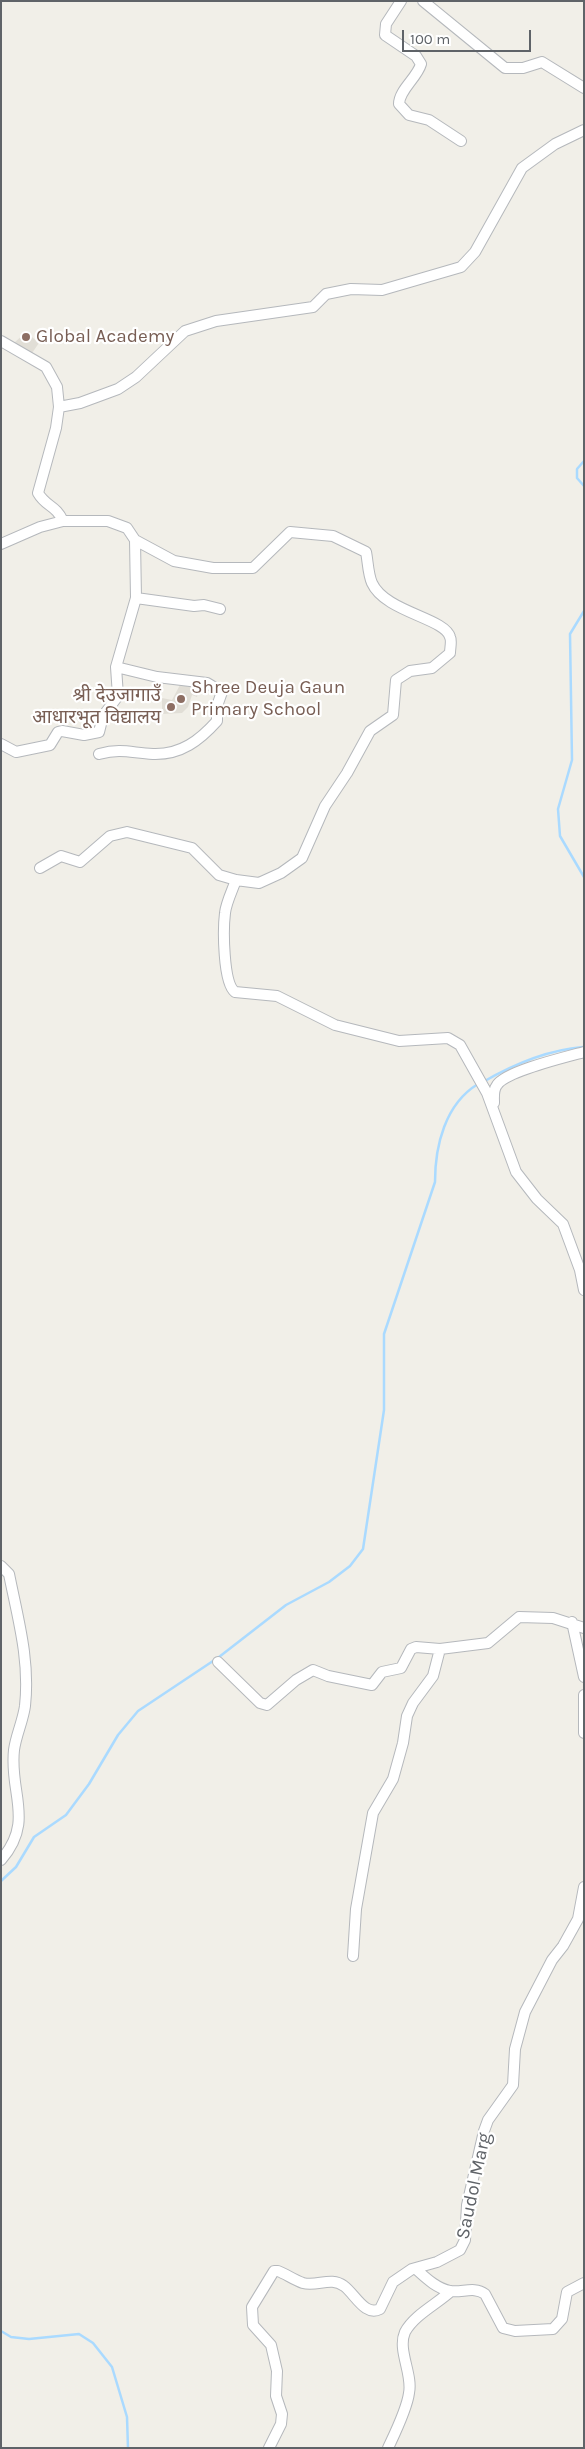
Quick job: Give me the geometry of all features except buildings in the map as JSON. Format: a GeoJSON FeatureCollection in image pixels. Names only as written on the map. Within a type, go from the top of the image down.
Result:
{"type":"FeatureCollection","features":[{"type":"Feature","properties":{"kind":"street"},"geometry":{"type":"LineString","coordinates":[[401,1],[386,24],[385,35],[416,56],[420,64],[415,77],[401,96],[399,104],[409,115],[429,120],[461,141]]}},
{"type":"Feature","properties":{"kind":"street"},"geometry":{"type":"LineString","coordinates":[[423,1],[505,68],[523,68],[542,62],[584,88]]}},
{"type":"Feature","properties":{"kind":"street"},"geometry":{"type":"LineString","coordinates":[[59,407],[80,403],[118,389],[136,377],[185,330],[216,321],[271,311],[313,308],[326,294],[351,289],[382,290],[462,266],[475,252],[522,168],[555,144],[584,130]]}},
{"type":"Feature","properties":{"kind":"street"},"geometry":{"type":"LineString","coordinates":[[1,341],[46,367],[56,387],[59,407],[38,493],[42,499],[58,510],[63,521]]}},
{"type":"Feature","properties":{"kind":"street"},"geometry":{"type":"LineString","coordinates":[[1,544],[40,527],[63,521],[108,521],[127,528],[135,540],[174,561],[213,568],[253,568],[290,532],[333,536],[366,552],[372,583],[384,599],[413,615],[442,627],[450,637],[450,653],[432,668],[410,671],[396,680],[393,715],[370,731],[348,773],[325,806],[302,858],[281,873],[259,883],[236,880],[219,875],[192,848],[127,832],[110,836],[80,862],[61,856],[40,868]]}},
{"type":"Feature","properties":{"kind":"street"},"geometry":{"type":"LineString","coordinates":[[1,744],[16,752],[50,745],[58,732],[62,731],[84,735],[98,732],[103,716],[118,696],[116,667],[136,598],[135,540]]}},
{"type":"Feature","properties":{"kind":"street"},"geometry":{"type":"LineString","coordinates":[[136,598],[220,609]]}},
{"type":"Feature","properties":{"kind":"street"},"geometry":{"type":"LineString","coordinates":[[99,754],[128,750],[154,754],[170,752],[191,746],[217,721],[217,706],[222,692],[218,688],[207,683],[157,677],[116,667]]}},
{"type":"Feature","properties":{"kind":"street"},"geometry":{"type":"LineString","coordinates":[[236,880],[225,912],[226,977],[230,988],[235,992],[277,996],[335,1025],[399,1041],[448,1038],[460,1045],[480,1078],[494,1109],[516,1172],[537,1199],[562,1224],[582,1266],[584,1290]]}},
{"type":"Feature","properties":{"kind":"street"},"geometry":{"type":"LineString","coordinates":[[494,1109],[494,1090],[498,1082],[528,1068],[584,1052]]}},
{"type":"Feature","properties":{"kind":"street"},"geometry":{"type":"LineString","coordinates":[[1,1566],[9,1574],[26,1658],[25,1707],[14,1752],[18,1834],[10,1850],[1,1860]]}},
{"type":"Feature","properties":{"kind":"street"},"geometry":{"type":"LineString","coordinates":[[218,1662],[260,1703],[267,1705],[296,1680],[313,1670],[328,1676],[372,1685],[382,1672],[401,1668],[411,1649],[416,1647],[440,1648],[488,1642],[519,1617],[553,1618],[572,1622],[584,1628]]}},
{"type":"Feature","properties":{"kind":"street"},"geometry":{"type":"LineString","coordinates":[[572,1622],[584,1677]]}},
{"type":"Feature","properties":{"kind":"street"},"geometry":{"type":"LineString","coordinates":[[353,1956],[356,1909],[373,1813],[392,1779],[403,1743],[407,1716],[412,1703],[433,1676],[440,1648]]}},
{"type":"Feature","properties":{"kind":"street"},"geometry":{"type":"LineString","coordinates":[[584,1695],[584,1733]]}},
{"type":"Feature","properties":{"kind":"street","name":"Saudol Marg"},"geometry":{"type":"LineString","coordinates":[[268,2448],[281,2424],[282,2414],[276,2396],[277,2371],[270,2345],[253,2325],[252,2307],[274,2272],[278,2271],[304,2283],[331,2281],[339,2283],[372,2312],[380,2309],[393,2282],[416,2269],[448,2258],[460,2250],[465,2240],[468,2205],[484,2131],[488,2120],[513,2085],[515,2049],[525,2012],[552,1960],[578,1919],[584,1887]]}},
{"type":"Feature","properties":{"kind":"street"},"geometry":{"type":"LineString","coordinates":[[416,2269],[433,2284],[451,2291],[481,2291],[485,2294],[502,2328],[515,2331],[553,2329],[562,2319],[567,2292],[584,2283]]}},
{"type":"Feature","properties":{"kind":"street"},"geometry":{"type":"LineString","coordinates":[[388,2448],[409,2394],[410,2375],[404,2352],[404,2335],[411,2323],[451,2291]]}},
{"type":"Feature","properties":{"kind":"shaded area","name":"Global Academy"},"geometry":{"type":"Polygon","coordinates":[[[26,332],[39,343],[32,353],[14,343],[26,332]]]}},
{"type":"Feature","properties":{"kind":"shaded area","name":"Shree Deuja Gaun Primary School"},"geometry":{"type":"Polygon","coordinates":[[[181,683],[200,686],[197,697],[192,695],[188,707],[182,713],[162,714],[162,698],[172,700],[181,683]]]}},
{"type":"Feature","properties":{"kind":"waterway"},"geometry":{"type":"LineString","coordinates":[[584,461],[577,469],[577,478],[584,486]]}},
{"type":"Feature","properties":{"kind":"waterway"},"geometry":{"type":"LineString","coordinates":[[584,611],[570,634],[572,760],[558,809],[560,836],[584,877]]}},
{"type":"Feature","properties":{"kind":"waterway"},"geometry":{"type":"LineString","coordinates":[[483,1082],[507,1069],[532,1059],[557,1051],[583,1047]]}},
{"type":"Feature","properties":{"kind":"waterway"},"geometry":{"type":"LineString","coordinates":[[1,1881],[16,1867],[34,1837],[66,1815],[89,1784],[118,1735],[138,1711],[219,1657],[286,1605],[329,1582],[350,1566],[363,1549],[384,1410],[384,1334],[435,1182],[437,1154],[444,1127],[457,1103],[478,1084]]}},
{"type":"Feature","properties":{"kind":"waterway"},"geometry":{"type":"LineString","coordinates":[[1,2331],[11,2337],[29,2339],[79,2334],[93,2343],[112,2367],[127,2417],[128,2448]]}},
{"type":"Feature","properties":{"kind":"place","name":"Global Academy"},"geometry":{"type":"Point","coordinates":[26,337]}},
{"type":"Feature","properties":{"kind":"place","name":"Shree Deuja Gaun Primary School"},"geometry":{"type":"Point","coordinates":[181,699]}},
{"type":"Feature","properties":{"kind":"place","name":"श्री देउजागाउँ आधारभूत विद्यालय"},"geometry":{"type":"Point","coordinates":[171,707]}}]}
